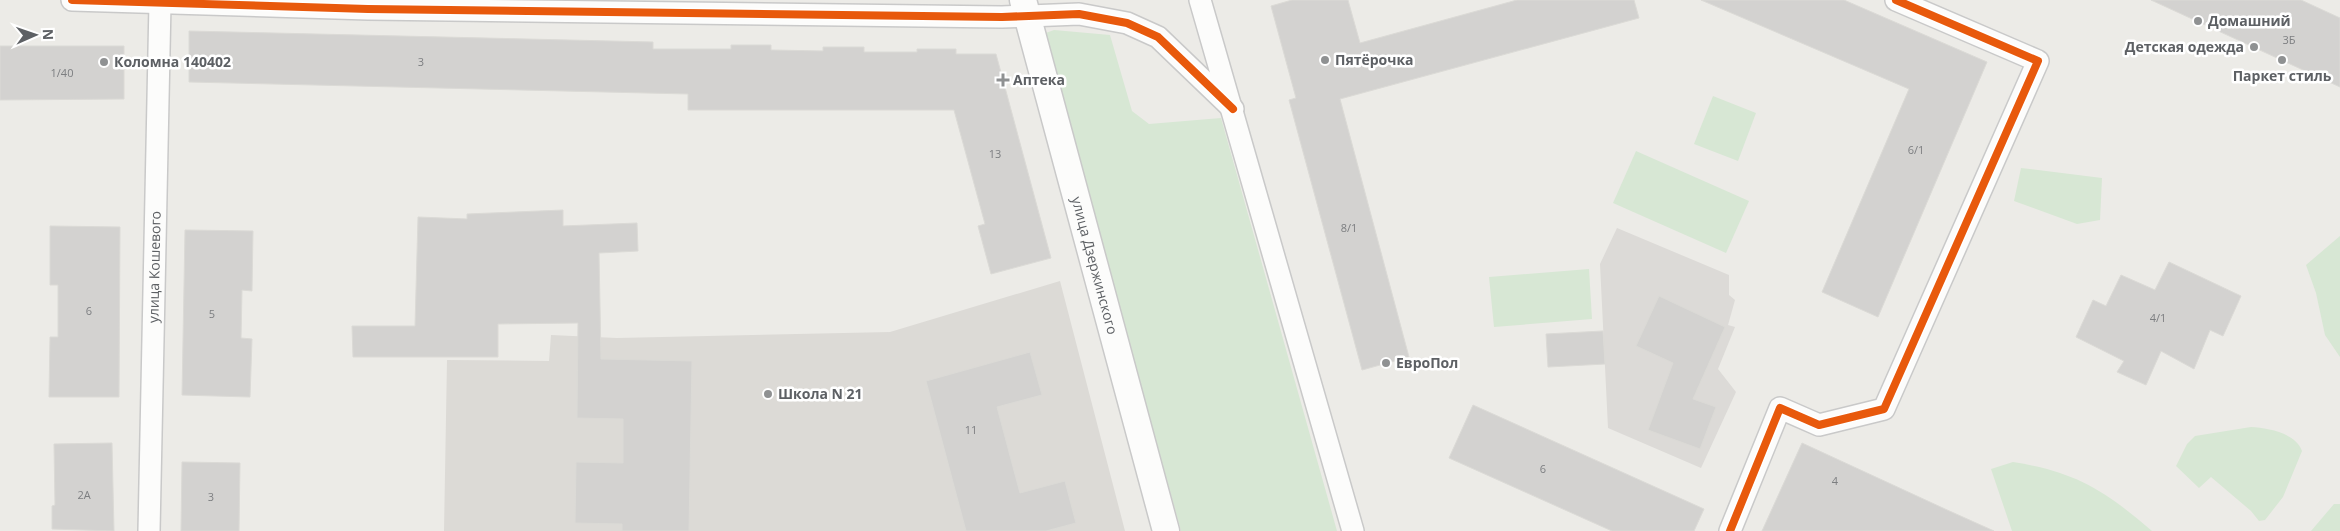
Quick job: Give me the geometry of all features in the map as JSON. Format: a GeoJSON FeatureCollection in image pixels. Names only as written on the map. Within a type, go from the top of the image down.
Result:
{"type":"FeatureCollection","features":[{"type":"Feature","properties":{"kind":"street"},"geometry":{"type":"LineString","coordinates":[[72,0],[368,9],[1025,8],[1079,14],[1127,23],[1158,37],[1233,109]]}},
{"type":"Feature","properties":{"kind":"street"},"geometry":{"type":"LineString","coordinates":[[1200,0],[1233,109],[1353,531]]}},
{"type":"Feature","properties":{"kind":"street"},"geometry":{"type":"LineString","coordinates":[[1730,531],[1780,408],[1819,426],[1884,409],[2038,61],[1896,0]]}},
{"type":"Feature","properties":{"kind":"street","name":"улица Кошевого"},"geometry":{"type":"LineString","coordinates":[[149,531],[160,3]]}},
{"type":"Feature","properties":{"kind":"street","name":"улица Дзержинского"},"geometry":{"type":"LineString","coordinates":[[1025,8],[1094,258],[1118,358],[1166,531]]}},
{"type":"Feature","properties":{"kind":"shaded area"},"geometry":{"type":"Polygon","coordinates":[[[1617,228],[1729,275],[1729,295],[1735,300],[1728,325],[1735,327],[1718,369],[1736,392],[1701,468],[1608,428],[1600,264],[1617,228]]]}},
{"type":"Feature","properties":{"kind":"shaded area","name":"Школа N 21"},"geometry":{"type":"Polygon","coordinates":[[[1060,281],[1125,531],[444,531],[447,360],[549,361],[551,335],[617,338],[890,332],[1060,281]]]}},
{"type":"Feature","properties":{"kind":"green space"},"geometry":{"type":"Polygon","coordinates":[[[1054,30],[1110,35],[1132,111],[1149,124],[1221,118],[1337,531],[1181,531],[1043,34],[1054,30]]]}},
{"type":"Feature","properties":{"kind":"green space"},"geometry":{"type":"Polygon","coordinates":[[[1713,96],[1756,113],[1738,161],[1694,144],[1713,96]]]}},
{"type":"Feature","properties":{"kind":"green space"},"geometry":{"type":"Polygon","coordinates":[[[1636,151],[1749,201],[1726,253],[1613,203],[1636,151]]]}},
{"type":"Feature","properties":{"kind":"green space"},"geometry":{"type":"Polygon","coordinates":[[[2021,168],[2102,178],[2100,220],[2077,224],[2014,201],[2021,168]]]}},
{"type":"Feature","properties":{"kind":"green space"},"geometry":{"type":"Polygon","coordinates":[[[2340,236],[2340,357],[2325,335],[2316,293],[2306,265],[2340,236]]]}},
{"type":"Feature","properties":{"kind":"green space"},"geometry":{"type":"Polygon","coordinates":[[[1589,269],[1592,319],[1494,327],[1489,277],[1589,269]]]}},
{"type":"Feature","properties":{"kind":"green space"},"geometry":{"type":"Polygon","coordinates":[[[2251,427],[2273,430],[2288,436],[2299,445],[2302,451],[2283,497],[2265,520],[2259,521],[2251,511],[2211,477],[2199,488],[2176,466],[2187,444],[2195,436],[2251,427]]]}},
{"type":"Feature","properties":{"kind":"green space"},"geometry":{"type":"Polygon","coordinates":[[[2013,462],[2055,471],[2072,477],[2119,504],[2152,531],[2012,531],[1991,469],[2013,462]]]}},
{"type":"Feature","properties":{"kind":"green space"},"geometry":{"type":"Polygon","coordinates":[[[2334,504],[2340,504],[2340,531],[2311,531],[2334,504]]]}},
{"type":"Feature","properties":{"kind":"building"},"geometry":{"type":"Polygon","coordinates":[[[1292,0],[1348,0],[1360,43],[1517,0],[1634,0],[1639,18],[1340,99],[1409,357],[1362,370],[1289,100],[1296,98],[1271,6],[1292,0]]]}},
{"type":"Feature","properties":{"kind":"building"},"geometry":{"type":"Polygon","coordinates":[[[1701,0],[1844,0],[1987,62],[1878,317],[1822,292],[1909,89],[1701,0]]]}},
{"type":"Feature","properties":{"kind":"building"},"geometry":{"type":"Polygon","coordinates":[[[2151,0],[2301,0],[2340,18],[2340,87],[2151,0]]]}},
{"type":"Feature","properties":{"kind":"building"},"geometry":{"type":"Polygon","coordinates":[[[189,31],[653,42],[653,49],[731,49],[731,45],[771,45],[771,50],[823,51],[823,47],[864,47],[864,52],[917,52],[917,49],[956,49],[956,54],[996,54],[1051,258],[991,274],[978,226],[985,224],[954,110],[688,110],[688,94],[189,82],[189,31]]]}},
{"type":"Feature","properties":{"kind":"building"},"geometry":{"type":"Polygon","coordinates":[[[0,46],[124,46],[124,99],[0,100],[0,46]]]}},
{"type":"Feature","properties":{"kind":"building"},"geometry":{"type":"Polygon","coordinates":[[[563,210],[563,226],[637,223],[638,251],[599,253],[601,359],[692,361],[689,531],[622,531],[622,524],[575,523],[576,462],[623,463],[623,419],[577,418],[578,323],[498,324],[498,357],[353,357],[352,326],[415,326],[418,217],[467,219],[467,214],[563,210]]]}},
{"type":"Feature","properties":{"kind":"building"},"geometry":{"type":"Polygon","coordinates":[[[50,226],[120,227],[119,397],[49,397],[50,337],[58,337],[58,285],[50,285],[50,226]]]}},
{"type":"Feature","properties":{"kind":"building"},"geometry":{"type":"Polygon","coordinates":[[[185,230],[253,231],[252,291],[242,290],[241,338],[252,339],[250,397],[182,395],[185,230]]]}},
{"type":"Feature","properties":{"kind":"building"},"geometry":{"type":"Polygon","coordinates":[[[2169,262],[2241,296],[2223,336],[2210,330],[2194,369],[2161,351],[2146,385],[2117,372],[2124,361],[2076,337],[2093,300],[2106,306],[2121,275],[2155,290],[2169,262]]]}},
{"type":"Feature","properties":{"kind":"building"},"geometry":{"type":"Polygon","coordinates":[[[1659,296],[1725,327],[1693,399],[1716,407],[1700,449],[1648,430],[1673,363],[1636,346],[1659,296]]]}},
{"type":"Feature","properties":{"kind":"building"},"geometry":{"type":"Polygon","coordinates":[[[1603,331],[1605,364],[1548,367],[1546,334],[1603,331]]]}},
{"type":"Feature","properties":{"kind":"building"},"geometry":{"type":"Polygon","coordinates":[[[1030,352],[1042,395],[997,407],[1020,493],[1065,481],[1076,523],[1046,531],[966,531],[926,381],[1030,352]]]}},
{"type":"Feature","properties":{"kind":"building"},"geometry":{"type":"Polygon","coordinates":[[[1473,405],[1704,509],[1694,531],[1612,531],[1449,458],[1473,405]]]}},
{"type":"Feature","properties":{"kind":"building"},"geometry":{"type":"Polygon","coordinates":[[[112,443],[114,531],[52,529],[52,506],[55,505],[54,444],[112,443]]]}},
{"type":"Feature","properties":{"kind":"building"},"geometry":{"type":"Polygon","coordinates":[[[1802,443],[1945,509],[1994,531],[1762,531],[1802,443]]]}},
{"type":"Feature","properties":{"kind":"building"},"geometry":{"type":"Polygon","coordinates":[[[182,462],[240,463],[239,531],[181,531],[182,462]]]}},
{"type":"Feature","properties":{"kind":"cycle path"},"geometry":{"type":"LineString","coordinates":[[72,0],[368,9],[1002,17],[1079,14],[1127,23],[1158,37],[1233,109]]}},
{"type":"Feature","properties":{"kind":"cycle path"},"geometry":{"type":"LineString","coordinates":[[1730,531],[1780,408],[1819,425],[1884,409],[2038,61],[1896,0]]}},
{"type":"Feature","properties":{"kind":"place","name":"Домашний"},"geometry":{"type":"Point","coordinates":[2198,21]}},
{"type":"Feature","properties":{"kind":"place","name":"Детская одежда"},"geometry":{"type":"Point","coordinates":[2254,47]}},
{"type":"Feature","properties":{"kind":"place","name":"Пятёрочка"},"geometry":{"type":"Point","coordinates":[1325,60]}},
{"type":"Feature","properties":{"kind":"place","name":"Паркет стиль"},"geometry":{"type":"Point","coordinates":[2282,60]}},
{"type":"Feature","properties":{"kind":"place","name":"Коломна 140402"},"geometry":{"type":"Point","coordinates":[104,62]}},
{"type":"Feature","properties":{"kind":"place","name":"Аптека"},"geometry":{"type":"Point","coordinates":[1003,80]}},
{"type":"Feature","properties":{"kind":"place","name":"ЕвроПол"},"geometry":{"type":"Point","coordinates":[1386,363]}},
{"type":"Feature","properties":{"kind":"place","name":"Школа N 21"},"geometry":{"type":"Point","coordinates":[768,394]}}]}
